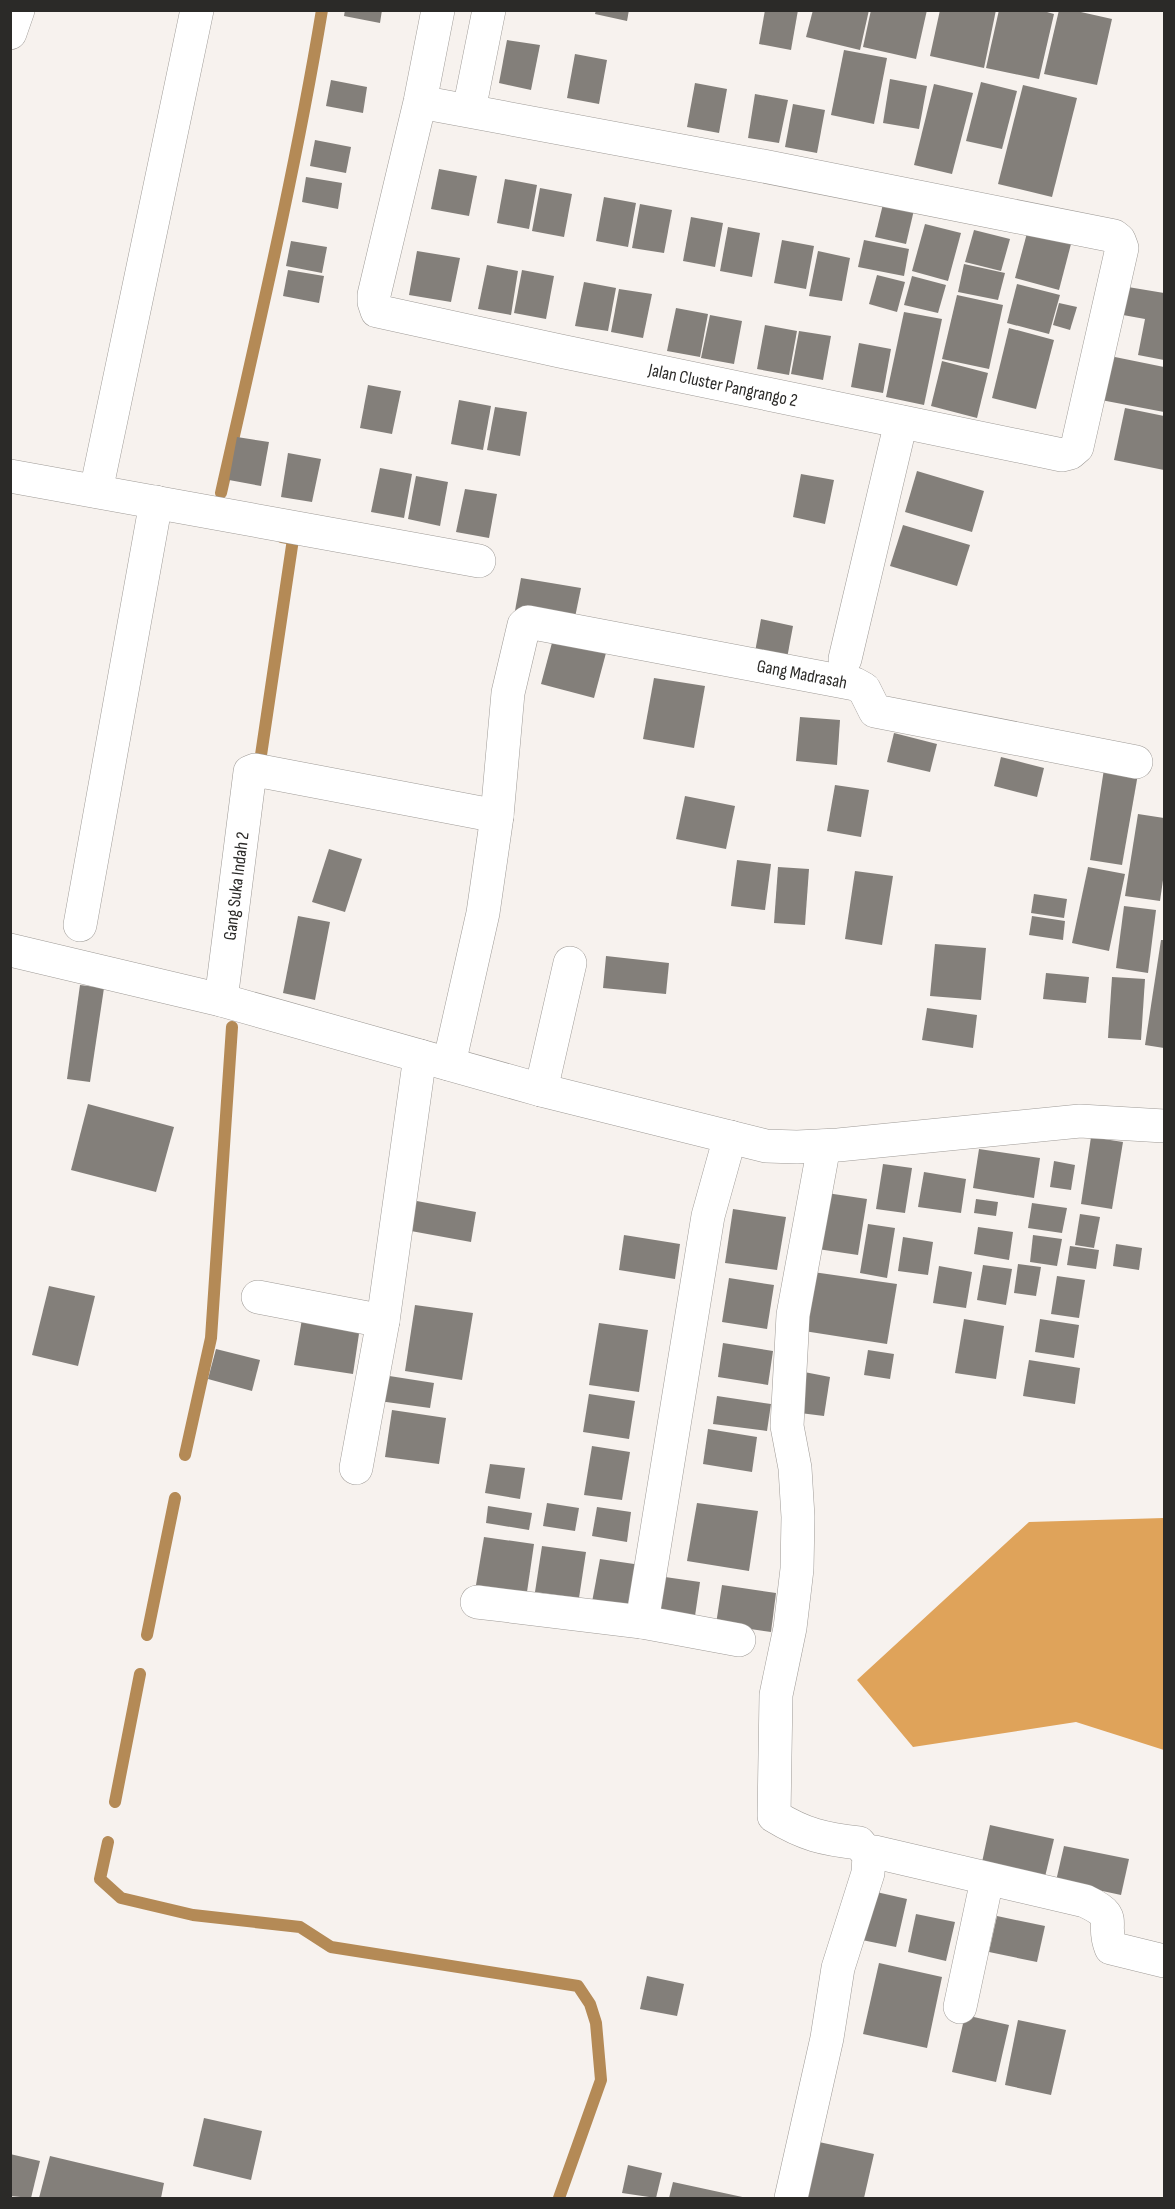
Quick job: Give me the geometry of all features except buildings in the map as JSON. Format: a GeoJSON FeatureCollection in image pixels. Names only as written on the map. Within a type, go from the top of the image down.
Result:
{"type":"FeatureCollection","features":[{"type":"Feature","properties":{"kind":"street"},"geometry":{"type":"LineString","coordinates":[[10,33],[18,10]]}},
{"type":"Feature","properties":{"kind":"street"},"geometry":{"type":"LineString","coordinates":[[96,491],[197,10]]}},
{"type":"Feature","properties":{"kind":"street"},"geometry":{"type":"LineString","coordinates":[[438,10],[420,102],[469,110],[489,10]]}},
{"type":"Feature","properties":{"kind":"street","name":"Jalan Cluster Pangrango 2"},"geometry":{"type":"LineString","coordinates":[[420,102],[374,295],[377,311],[1062,455],[1070,453],[1077,447],[1122,248],[1119,240],[1114,236],[469,110]]}},
{"type":"Feature","properties":{"kind":"street"},"geometry":{"type":"LineString","coordinates":[[845,659],[901,422]]}},
{"type":"Feature","properties":{"kind":"street"},"geometry":{"type":"LineString","coordinates":[[10,476],[479,561]]}},
{"type":"Feature","properties":{"kind":"street"},"geometry":{"type":"LineString","coordinates":[[80,926],[156,502]]}},
{"type":"Feature","properties":{"kind":"street","name":"Gang Madrasah"},"geometry":{"type":"LineString","coordinates":[[497,816],[508,693],[524,625],[528,622],[855,684],[864,689],[875,711],[1136,762]]}},
{"type":"Feature","properties":{"kind":"street","name":"Gang Suka Indah 2"},"geometry":{"type":"LineString","coordinates":[[221,1000],[250,772],[255,770],[497,816]]}},
{"type":"Feature","properties":{"kind":"street"},"geometry":{"type":"LineString","coordinates":[[356,1468],[435,1060],[483,913],[497,816]]}},
{"type":"Feature","properties":{"kind":"street"},"geometry":{"type":"LineString","coordinates":[[10,950],[221,1000],[541,1090],[766,1146],[797,1148],[825,1146],[1080,1121],[1164,1126]]}},
{"type":"Feature","properties":{"kind":"street"},"geometry":{"type":"LineString","coordinates":[[541,1090],[570,963]]}},
{"type":"Feature","properties":{"kind":"street"},"geometry":{"type":"LineString","coordinates":[[642,1622],[708,1216],[730,1137]]}},
{"type":"Feature","properties":{"kind":"street"},"geometry":{"type":"LineString","coordinates":[[791,2199],[827,2038],[838,1968],[868,1873],[869,1855],[859,1843],[826,1839],[796,1829],[774,1816],[776,1695],[790,1628],[797,1569],[798,1517],[795,1468],[787,1426],[793,1316],[825,1146]]}},
{"type":"Feature","properties":{"kind":"street"},"geometry":{"type":"LineString","coordinates":[[258,1297],[383,1321]]}},
{"type":"Feature","properties":{"kind":"street"},"geometry":{"type":"LineString","coordinates":[[477,1602],[642,1622],[739,1640]]}},
{"type":"Feature","properties":{"kind":"street"},"geometry":{"type":"LineString","coordinates":[[869,1855],[875,1852],[987,1880],[1085,1901],[1102,1909],[1108,1918],[1107,1939],[1111,1948],[1164,1962]]}},
{"type":"Feature","properties":{"kind":"street"},"geometry":{"type":"LineString","coordinates":[[960,2007],[987,1880]]}},
{"type":"Feature","properties":{"kind":"shaded area"},"geometry":{"type":"Polygon","coordinates":[[[1164,1518],[1164,1750],[1076,1722],[913,1747],[857,1680],[1029,1522],[1164,1518]]]}},
{"type":"Feature","properties":{"kind":"waterway"},"geometry":{"type":"LineString","coordinates":[[221,493],[288,192],[322,10]]}},
{"type":"Feature","properties":{"kind":"waterway"},"geometry":{"type":"LineString","coordinates":[[261,755],[293,539],[282,537]]}},
{"type":"Feature","properties":{"kind":"waterway"},"geometry":{"type":"LineString","coordinates":[[185,1455],[211,1338],[232,1027]]}},
{"type":"Feature","properties":{"kind":"waterway"},"geometry":{"type":"LineString","coordinates":[[147,1635],[175,1498]]}},
{"type":"Feature","properties":{"kind":"waterway"},"geometry":{"type":"LineString","coordinates":[[115,1802],[140,1674]]}},
{"type":"Feature","properties":{"kind":"waterway"},"geometry":{"type":"LineString","coordinates":[[108,1842],[100,1879],[121,1898],[193,1915],[300,1927],[331,1947],[578,1986],[590,2004],[596,2023],[601,2080],[559,2198]]}}]}
